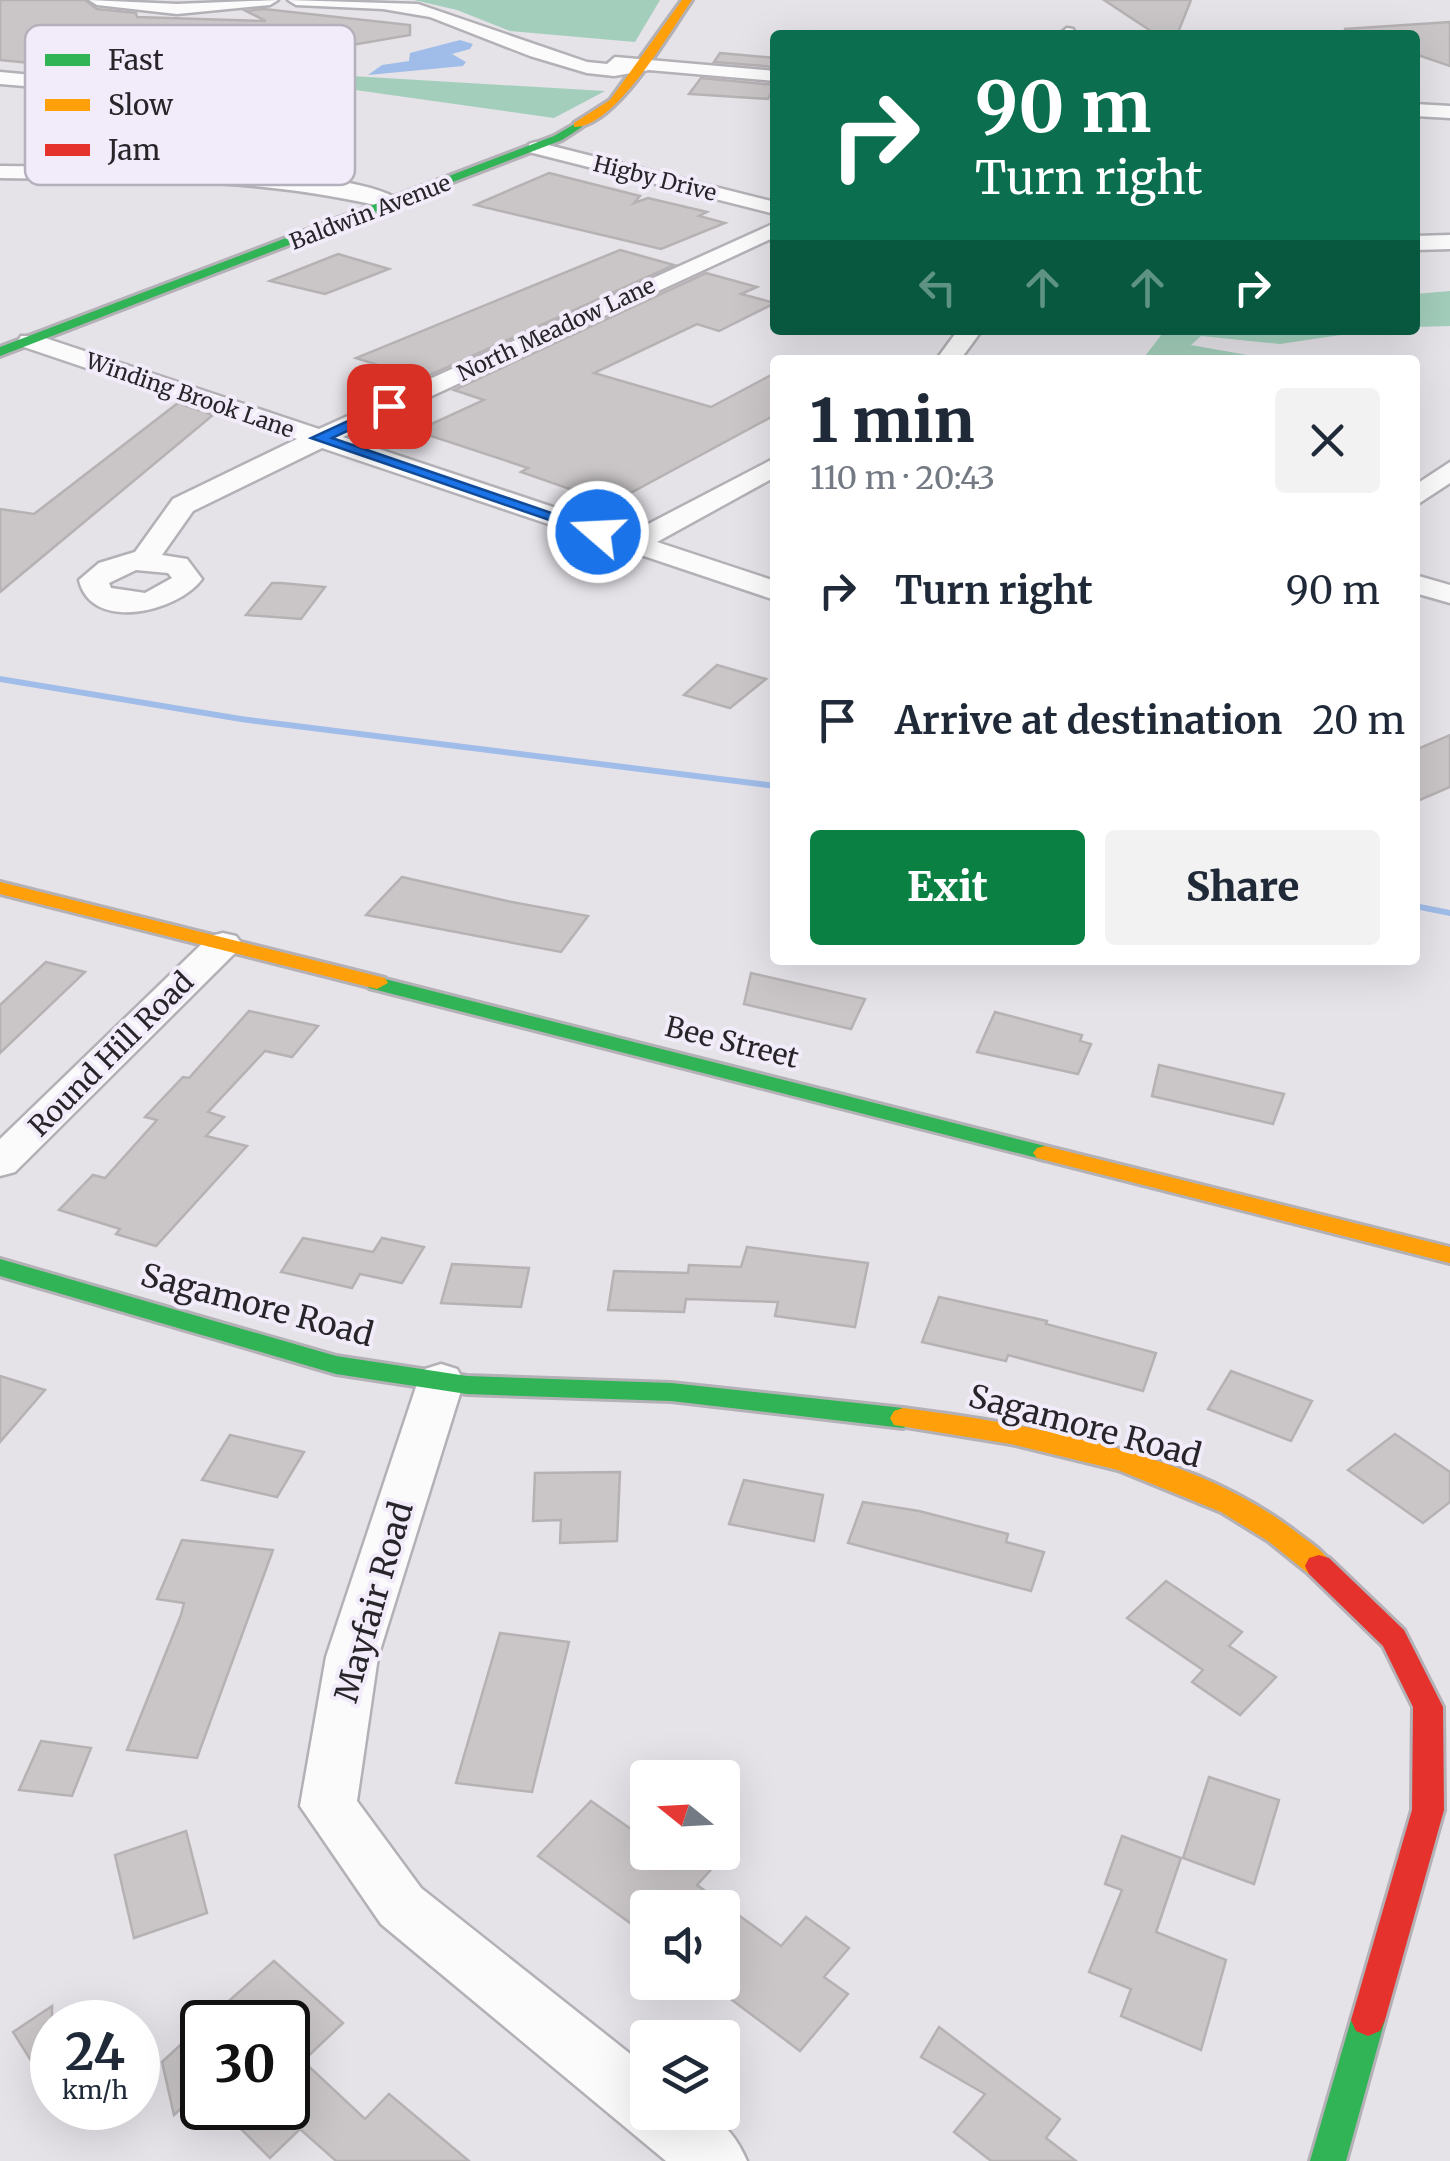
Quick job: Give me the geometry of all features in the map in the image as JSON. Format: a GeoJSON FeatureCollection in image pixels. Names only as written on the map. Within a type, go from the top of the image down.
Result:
{"type":"FeatureCollection","features":[{"type":"Feature","properties":{"kind":"street"},"geometry":{"type":"LineString","coordinates":[[96,0],[158,9],[270,0]]}},
{"type":"Feature","properties":{"kind":"street"},"geometry":{"type":"LineString","coordinates":[[296,0],[388,5],[435,13],[556,61],[619,70],[770,76]]}},
{"type":"Feature","properties":{"kind":"street","name":"Baldwin Avenue"},"geometry":{"type":"LineString","coordinates":[[0,352],[536,148],[605,109],[642,68],[687,0]]}},
{"type":"Feature","properties":{"kind":"street"},"geometry":{"type":"LineString","coordinates":[[0,78],[25,80]]}},
{"type":"Feature","properties":{"kind":"street"},"geometry":{"type":"LineString","coordinates":[[1420,110],[1450,112]]}},
{"type":"Feature","properties":{"kind":"street","name":"Higby Drive"},"geometry":{"type":"LineString","coordinates":[[536,148],[770,207]]}},
{"type":"Feature","properties":{"kind":"street"},"geometry":{"type":"LineString","coordinates":[[0,172],[25,172]]}},
{"type":"Feature","properties":{"kind":"street"},"geometry":{"type":"LineString","coordinates":[[303,185],[392,203]]}},
{"type":"Feature","properties":{"kind":"street","name":"North Meadow Lane"},"geometry":{"type":"LineString","coordinates":[[143,560],[182,504],[770,230]]}},
{"type":"Feature","properties":{"kind":"street"},"geometry":{"type":"LineString","coordinates":[[1420,243],[1450,242]]}},
{"type":"Feature","properties":{"kind":"street","name":"Winding Brook Lane"},"geometry":{"type":"LineString","coordinates":[[30,341],[770,589]]}},
{"type":"Feature","properties":{"kind":"street"},"geometry":{"type":"LineString","coordinates":[[634,544],[770,469]]}},
{"type":"Feature","properties":{"kind":"street"},"geometry":{"type":"LineString","coordinates":[[1420,494],[1450,470]]}},
{"type":"Feature","properties":{"kind":"street"},"geometry":{"type":"LineString","coordinates":[[1420,585],[1450,594]]}},
{"type":"Feature","properties":{"kind":"street","name":"Bee Street"},"geometry":{"type":"LineString","coordinates":[[0,888],[1450,1255]]}},
{"type":"Feature","properties":{"kind":"street","name":"Round Hill Road"},"geometry":{"type":"LineString","coordinates":[[0,1163],[222,944]]}},
{"type":"Feature","properties":{"kind":"street","name":"Sagamore Road"},"geometry":{"type":"LineString","coordinates":[[0,1267],[336,1365],[441,1381],[671,1392],[960,1424],[1086,1453],[1219,1496],[1304,1552],[1394,1638],[1428,1707],[1428,1810],[1328,2161]]}},
{"type":"Feature","properties":{"kind":"street","name":"Mayfair Road"},"geometry":{"type":"LineString","coordinates":[[441,1381],[352,1658],[328,1806],[401,1906],[630,2091]]}},
{"type":"Feature","properties":{"kind":"street"},"geometry":{"type":"LineString","coordinates":[[677,2130],[714,2161]]}},
{"type":"Feature","properties":{"kind":"green space"},"geometry":{"type":"Polygon","coordinates":[[[414,0],[660,0],[635,42],[510,31],[457,10],[414,0]]]}},
{"type":"Feature","properties":{"kind":"green space"},"geometry":{"type":"Polygon","coordinates":[[[0,18],[74,25],[25,25],[25,44],[0,40],[0,18]]]}},
{"type":"Feature","properties":{"kind":"green space"},"geometry":{"type":"Polygon","coordinates":[[[355,76],[605,91],[554,118],[355,90],[355,76]]]}},
{"type":"Feature","properties":{"kind":"green space"},"geometry":{"type":"Polygon","coordinates":[[[1450,291],[1450,326],[1420,327],[1420,294],[1450,291]]]}},
{"type":"Feature","properties":{"kind":"green space"},"geometry":{"type":"Polygon","coordinates":[[[1161,335],[1340,335],[1280,344],[1201,336],[1191,345],[1247,355],[1146,355],[1161,335]]]}},
{"type":"Feature","properties":{"kind":"water"},"geometry":{"type":"Polygon","coordinates":[[[460,40],[473,44],[470,49],[452,54],[466,62],[463,66],[368,75],[382,65],[409,61],[410,53],[460,40]]]}},
{"type":"Feature","properties":{"kind":"building"},"geometry":{"type":"Polygon","coordinates":[[[0,0],[85,0],[97,9],[136,13],[137,17],[266,21],[246,11],[264,9],[410,25],[410,35],[355,44],[355,25],[25,25],[25,63],[0,60],[0,0]]]}},
{"type":"Feature","properties":{"kind":"building"},"geometry":{"type":"Polygon","coordinates":[[[1104,0],[1191,0],[1179,30],[1149,30],[1104,0]]]}},
{"type":"Feature","properties":{"kind":"building"},"geometry":{"type":"Polygon","coordinates":[[[1450,22],[1450,66],[1420,56],[1420,30],[1344,29],[1450,22]]]}},
{"type":"Feature","properties":{"kind":"building"},"geometry":{"type":"Polygon","coordinates":[[[720,53],[770,58],[770,67],[714,62],[720,53]]]}},
{"type":"Feature","properties":{"kind":"building"},"geometry":{"type":"Polygon","coordinates":[[[701,78],[770,85],[768,99],[689,94],[701,78]]]}},
{"type":"Feature","properties":{"kind":"building"},"geometry":{"type":"Polygon","coordinates":[[[549,173],[640,196],[634,203],[648,198],[707,212],[699,216],[725,223],[661,249],[475,205],[549,173]]]}},
{"type":"Feature","properties":{"kind":"building"},"geometry":{"type":"Polygon","coordinates":[[[620,250],[674,265],[421,379],[356,358],[620,250]]]}},
{"type":"Feature","properties":{"kind":"building"},"geometry":{"type":"Polygon","coordinates":[[[338,254],[389,269],[325,294],[270,281],[338,254]]]}},
{"type":"Feature","properties":{"kind":"building"},"geometry":{"type":"Polygon","coordinates":[[[706,273],[757,287],[741,294],[770,302],[770,306],[719,331],[697,324],[594,373],[711,407],[770,376],[770,418],[625,496],[617,494],[604,501],[521,472],[528,468],[416,431],[484,400],[454,390],[706,273]]]}},
{"type":"Feature","properties":{"kind":"building"},"geometry":{"type":"Polygon","coordinates":[[[178,403],[213,415],[0,592],[0,509],[34,514],[178,403]]]}},
{"type":"Feature","properties":{"kind":"building"},"geometry":{"type":"Polygon","coordinates":[[[272,583],[325,587],[301,619],[246,615],[272,583]]]}},
{"type":"Feature","properties":{"kind":"building"},"geometry":{"type":"Polygon","coordinates":[[[717,665],[766,679],[730,708],[684,695],[717,665]]]}},
{"type":"Feature","properties":{"kind":"building"},"geometry":{"type":"Polygon","coordinates":[[[1450,735],[1450,787],[1420,800],[1420,748],[1450,735]]]}},
{"type":"Feature","properties":{"kind":"building"},"geometry":{"type":"Polygon","coordinates":[[[402,877],[588,916],[561,952],[366,915],[402,877]]]}},
{"type":"Feature","properties":{"kind":"building"},"geometry":{"type":"Polygon","coordinates":[[[46,962],[85,972],[0,1053],[0,1005],[46,962]]]}},
{"type":"Feature","properties":{"kind":"building"},"geometry":{"type":"Polygon","coordinates":[[[751,973],[865,999],[851,1029],[744,1004],[751,973]]]}},
{"type":"Feature","properties":{"kind":"building"},"geometry":{"type":"Polygon","coordinates":[[[249,1011],[318,1026],[292,1057],[265,1051],[208,1112],[224,1117],[206,1136],[247,1146],[156,1246],[116,1234],[120,1229],[59,1210],[93,1175],[105,1178],[157,1120],[145,1117],[183,1077],[189,1078],[249,1011]]]}},
{"type":"Feature","properties":{"kind":"building"},"geometry":{"type":"Polygon","coordinates":[[[995,1012],[1082,1035],[1080,1041],[1091,1044],[1078,1074],[977,1052],[995,1012]]]}},
{"type":"Feature","properties":{"kind":"building"},"geometry":{"type":"Polygon","coordinates":[[[1159,1065],[1284,1094],[1273,1124],[1152,1096],[1159,1065]]]}},
{"type":"Feature","properties":{"kind":"building"},"geometry":{"type":"Polygon","coordinates":[[[303,1238],[373,1252],[382,1238],[424,1247],[402,1283],[360,1274],[352,1288],[281,1272],[303,1238]]]}},
{"type":"Feature","properties":{"kind":"building"},"geometry":{"type":"Polygon","coordinates":[[[747,1247],[868,1263],[855,1327],[775,1316],[778,1302],[686,1299],[684,1312],[608,1310],[614,1271],[688,1273],[689,1265],[741,1267],[747,1247]]]}},
{"type":"Feature","properties":{"kind":"building"},"geometry":{"type":"Polygon","coordinates":[[[452,1264],[529,1268],[521,1307],[441,1303],[452,1264]]]}},
{"type":"Feature","properties":{"kind":"building"},"geometry":{"type":"Polygon","coordinates":[[[939,1297],[1047,1321],[1046,1324],[1156,1353],[1143,1391],[1008,1355],[1006,1361],[922,1342],[939,1297]]]}},
{"type":"Feature","properties":{"kind":"building"},"geometry":{"type":"Polygon","coordinates":[[[1231,1371],[1312,1401],[1291,1441],[1208,1409],[1231,1371]]]}},
{"type":"Feature","properties":{"kind":"building"},"geometry":{"type":"Polygon","coordinates":[[[0,1376],[45,1390],[0,1442],[0,1376]]]}},
{"type":"Feature","properties":{"kind":"building"},"geometry":{"type":"Polygon","coordinates":[[[1395,1434],[1450,1472],[1450,1502],[1423,1523],[1348,1470],[1395,1434]]]}},
{"type":"Feature","properties":{"kind":"building"},"geometry":{"type":"Polygon","coordinates":[[[230,1435],[304,1452],[277,1497],[202,1480],[230,1435]]]}},
{"type":"Feature","properties":{"kind":"building"},"geometry":{"type":"Polygon","coordinates":[[[620,1472],[617,1541],[560,1543],[561,1520],[533,1521],[535,1473],[620,1472]]]}},
{"type":"Feature","properties":{"kind":"building"},"geometry":{"type":"Polygon","coordinates":[[[744,1480],[823,1495],[814,1541],[729,1524],[744,1480]]]}},
{"type":"Feature","properties":{"kind":"building"},"geometry":{"type":"Polygon","coordinates":[[[863,1502],[919,1511],[1008,1534],[1006,1542],[1044,1552],[1031,1591],[848,1543],[863,1502]]]}},
{"type":"Feature","properties":{"kind":"building"},"geometry":{"type":"Polygon","coordinates":[[[182,1540],[273,1550],[197,1758],[127,1750],[181,1615],[184,1603],[157,1599],[182,1540]]]}},
{"type":"Feature","properties":{"kind":"building"},"geometry":{"type":"Polygon","coordinates":[[[1166,1581],[1242,1632],[1229,1646],[1276,1677],[1240,1715],[1192,1682],[1203,1670],[1127,1618],[1166,1581]]]}},
{"type":"Feature","properties":{"kind":"building"},"geometry":{"type":"Polygon","coordinates":[[[500,1633],[569,1642],[532,1792],[456,1783],[500,1633]]]}},
{"type":"Feature","properties":{"kind":"building"},"geometry":{"type":"Polygon","coordinates":[[[41,1741],[91,1748],[72,1796],[19,1790],[41,1741]]]}},
{"type":"Feature","properties":{"kind":"building"},"geometry":{"type":"Polygon","coordinates":[[[1209,1777],[1279,1800],[1254,1884],[1183,1858],[1209,1777]]]}},
{"type":"Feature","properties":{"kind":"building"},"geometry":{"type":"Polygon","coordinates":[[[591,1801],[630,1828],[630,1870],[711,1870],[697,1885],[704,1890],[630,1890],[630,1923],[538,1856],[591,1801]]]}},
{"type":"Feature","properties":{"kind":"building"},"geometry":{"type":"Polygon","coordinates":[[[186,1831],[207,1913],[134,1938],[115,1855],[186,1831]]]}},
{"type":"Feature","properties":{"kind":"building"},"geometry":{"type":"Polygon","coordinates":[[[1122,1836],[1181,1858],[1156,1932],[1226,1960],[1201,2050],[1121,2016],[1131,1989],[1089,1972],[1122,1890],[1105,1884],[1122,1836]]]}},
{"type":"Feature","properties":{"kind":"building"},"geometry":{"type":"Polygon","coordinates":[[[740,1916],[781,1946],[806,1917],[849,1948],[824,1977],[848,1994],[800,2051],[732,2000],[740,2000],[740,1916]]]}},
{"type":"Feature","properties":{"kind":"building"},"geometry":{"type":"Polygon","coordinates":[[[274,1961],[343,2023],[310,2054],[310,2000],[230,2000],[274,1961]]]}},
{"type":"Feature","properties":{"kind":"building"},"geometry":{"type":"Polygon","coordinates":[[[30,2021],[30,2059],[13,2032],[30,2021]]]}},
{"type":"Feature","properties":{"kind":"building"},"geometry":{"type":"Polygon","coordinates":[[[939,2027],[1060,2119],[1046,2138],[1076,2161],[991,2161],[954,2132],[985,2094],[921,2057],[939,2027]]]}},
{"type":"Feature","properties":{"kind":"building"},"geometry":{"type":"Polygon","coordinates":[[[180,2045],[180,2109],[174,2115],[162,2062],[180,2045]]]}},
{"type":"Feature","properties":{"kind":"building"},"geometry":{"type":"Polygon","coordinates":[[[310,2068],[365,2119],[389,2094],[469,2161],[336,2161],[301,2130],[310,2130],[310,2068]]]}},
{"type":"Feature","properties":{"kind":"building"},"geometry":{"type":"Polygon","coordinates":[[[242,2130],[299,2130],[270,2158],[242,2130]]]}},
{"type":"Feature","properties":{"kind":"waterway"},"geometry":{"type":"LineString","coordinates":[[0,679],[241,719],[770,785]]}},
{"type":"Feature","properties":{"kind":"waterway"},"geometry":{"type":"LineString","coordinates":[[1420,907],[1450,913]]}},
{"type":"Feature","properties":{"kind":"traffic: fast"},"geometry":{"type":"LineString","coordinates":[[0,352],[558,138],[578,125]]}},
{"type":"Feature","properties":{"kind":"traffic: fast"},"geometry":{"type":"LineString","coordinates":[[377,983],[1045,1153]]}},
{"type":"Feature","properties":{"kind":"traffic: fast"},"geometry":{"type":"LineString","coordinates":[[0,1267],[336,1365],[467,1385],[671,1392],[903,1418]]}},
{"type":"Feature","properties":{"kind":"traffic: fast"},"geometry":{"type":"LineString","coordinates":[[1328,2161],[1368,2020]]}},
{"type":"Feature","properties":{"kind":"traffic: slow"},"geometry":{"type":"LineString","coordinates":[[578,125],[614,102],[687,0]]}},
{"type":"Feature","properties":{"kind":"traffic: slow"},"geometry":{"type":"LineString","coordinates":[[0,888],[377,983]]}},
{"type":"Feature","properties":{"kind":"traffic: slow"},"geometry":{"type":"LineString","coordinates":[[1045,1153],[1450,1255]]}},
{"type":"Feature","properties":{"kind":"traffic: slow"},"geometry":{"type":"LineString","coordinates":[[903,1418],[1068,1446],[1179,1481],[1278,1533],[1319,1566]]}},
{"type":"Feature","properties":{"kind":"traffic: jam"},"geometry":{"type":"LineString","coordinates":[[1319,1566],[1394,1638],[1428,1707],[1428,1810],[1368,2020]]}},
{"type":"Feature","properties":{"kind":"route"},"geometry":{"type":"LineString","coordinates":[[389,406],[319,438],[598,532]]}}]}
